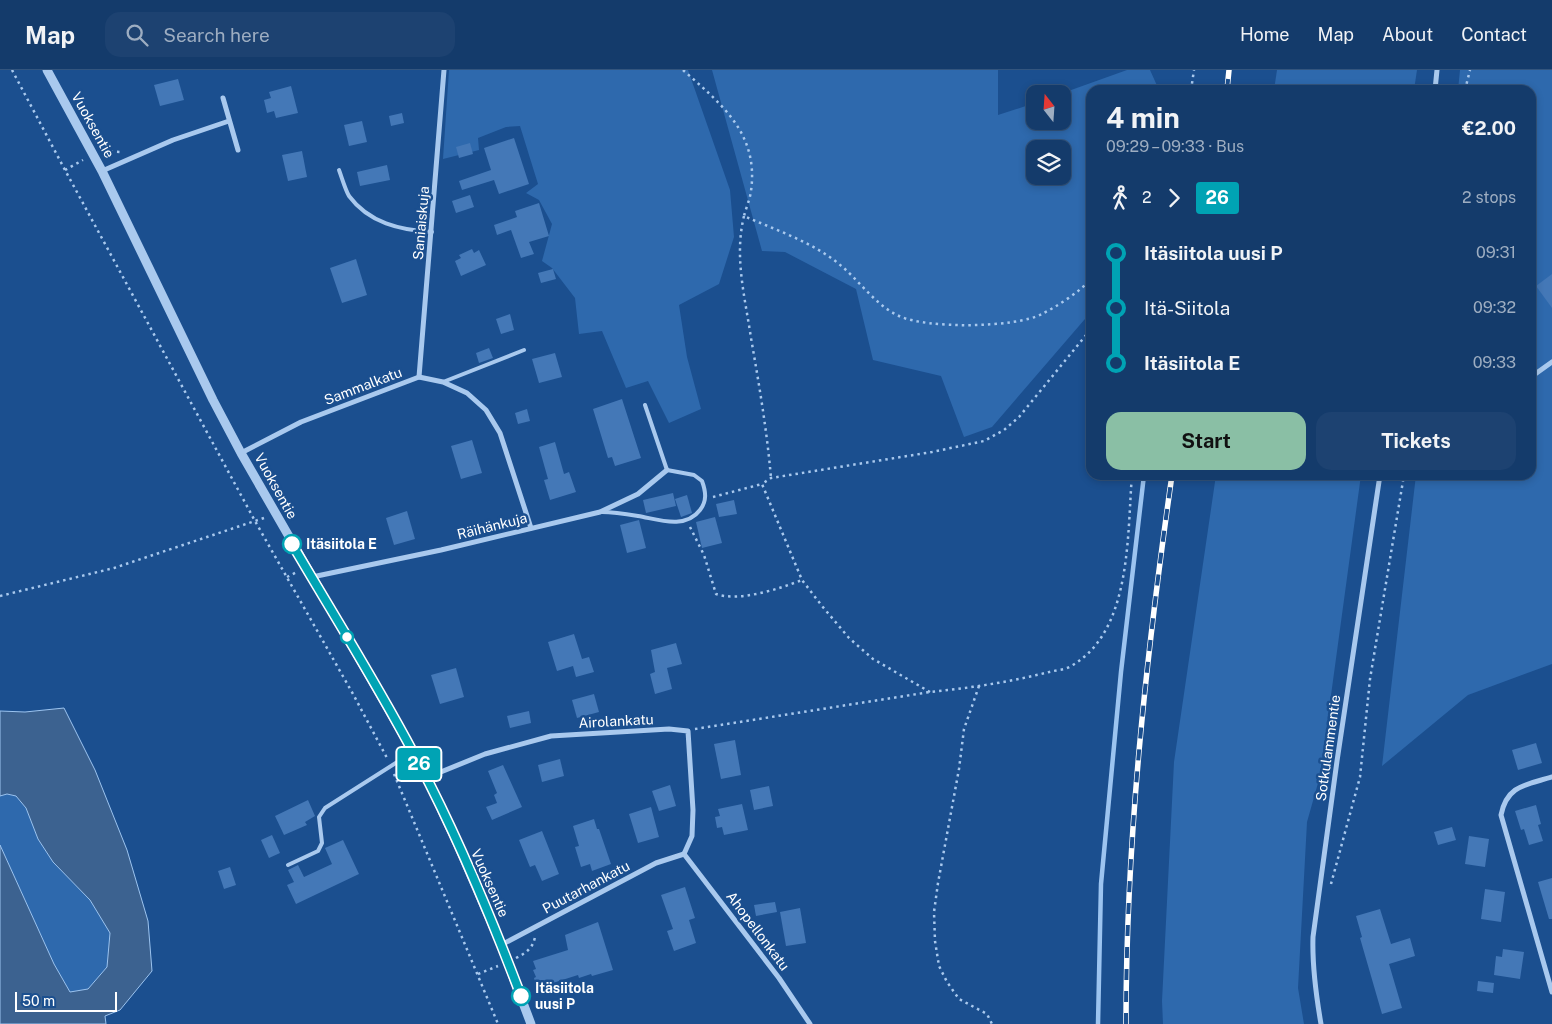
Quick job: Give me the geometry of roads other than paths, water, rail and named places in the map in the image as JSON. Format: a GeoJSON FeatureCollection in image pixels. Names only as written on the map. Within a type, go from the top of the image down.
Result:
{"type":"FeatureCollection","features":[{"type":"Feature","properties":{"kind":"street","name":"Vuoksentie"},"geometry":{"type":"LineString","coordinates":[[47,70],[102,171],[213,400],[241,453],[413,752],[502,945],[531,1024]]}},
{"type":"Feature","properties":{"kind":"street","name":"Saniaiskuja"},"geometry":{"type":"LineString","coordinates":[[419,377],[444,70]]}},
{"type":"Feature","properties":{"kind":"street"},"geometry":{"type":"LineString","coordinates":[[1436,85],[1438,70]]}},
{"type":"Feature","properties":{"kind":"street"},"geometry":{"type":"LineString","coordinates":[[223,98],[238,150]]}},
{"type":"Feature","properties":{"kind":"street"},"geometry":{"type":"LineString","coordinates":[[102,171],[173,140],[229,122]]}},
{"type":"Feature","properties":{"kind":"street"},"geometry":{"type":"LineString","coordinates":[[1536,373],[1552,362]]}},
{"type":"Feature","properties":{"kind":"street","name":"Sammalkatu"},"geometry":{"type":"LineString","coordinates":[[241,453],[301,422],[419,377],[443,382],[467,393],[486,410],[500,433],[531,528]]}},
{"type":"Feature","properties":{"kind":"street","name":"Räihänkuja"},"geometry":{"type":"LineString","coordinates":[[311,577],[441,550],[600,512],[638,494],[667,470]]}},
{"type":"Feature","properties":{"kind":"street","name":"Sotkulammentie"},"geometry":{"type":"LineString","coordinates":[[1321,1024],[1314,982],[1313,937],[1378,480]]}},
{"type":"Feature","properties":{"kind":"street","name":"Airolankatu"},"geometry":{"type":"LineString","coordinates":[[426,778],[485,754],[551,736],[669,729],[688,730],[693,810],[692,836],[684,854]]}},
{"type":"Feature","properties":{"kind":"street"},"geometry":{"type":"LineString","coordinates":[[1552,777],[1524,785],[1511,793],[1504,802],[1501,816],[1552,992]]}},
{"type":"Feature","properties":{"kind":"street","name":"Puutarhankatu"},"geometry":{"type":"LineString","coordinates":[[502,945],[656,863],[684,854]]}},
{"type":"Feature","properties":{"kind":"street","name":"Ahopellonkatu"},"geometry":{"type":"LineString","coordinates":[[684,854],[779,978],[810,1024]]}},
{"type":"Feature","properties":{"kind":"lane"},"geometry":{"type":"LineString","coordinates":[[339,170],[349,195],[366,214],[384,224],[413,231],[432,232]]}},
{"type":"Feature","properties":{"kind":"lane"},"geometry":{"type":"LineString","coordinates":[[443,382],[524,350]]}},
{"type":"Feature","properties":{"kind":"lane"},"geometry":{"type":"LineString","coordinates":[[600,512],[616,512],[662,522],[686,521],[696,515],[703,506],[706,497],[702,481],[694,476],[667,470],[645,405]]}},
{"type":"Feature","properties":{"kind":"lane"},"geometry":{"type":"LineString","coordinates":[[288,865],[318,851],[322,843],[319,817],[326,808],[413,752]]}},
{"type":"Feature","properties":{"kind":"waterway"},"geometry":{"type":"LineString","coordinates":[[1098,1024],[1101,884],[1121,672],[1143,480]]}},
{"type":"Feature","properties":{"kind":"railway"},"geometry":{"type":"LineString","coordinates":[[1228,85],[1229,70]]}},
{"type":"Feature","properties":{"kind":"railway"},"geometry":{"type":"LineString","coordinates":[[1126,1024],[1130,886],[1139,749],[1171,480]]}},
{"type":"Feature","properties":{"kind":"place","name":"Itäsiitola E"},"geometry":{"type":"Point","coordinates":[292,544]}},
{"type":"Feature","properties":{"kind":"place","name":"Itäsiitola uusi P"},"geometry":{"type":"Point","coordinates":[521,996]}}]}
